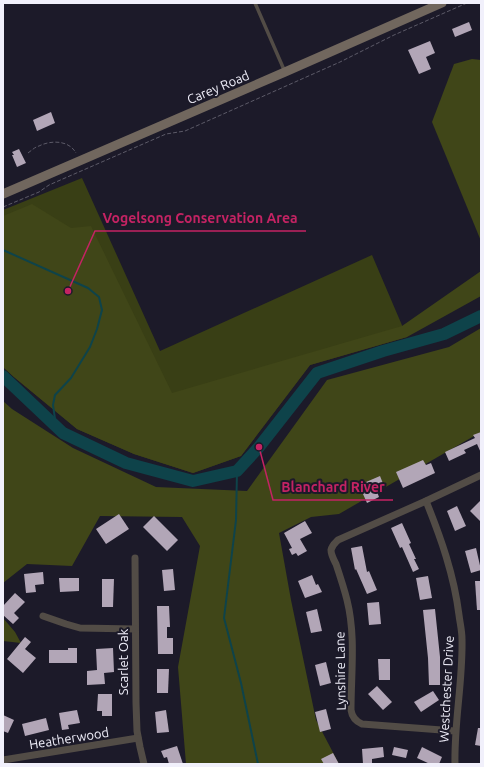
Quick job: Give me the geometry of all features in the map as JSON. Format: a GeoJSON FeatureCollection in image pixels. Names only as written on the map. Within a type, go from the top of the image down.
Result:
{"type":"FeatureCollection","features":[{"type":"Feature","properties":{"kind":"main road","name":"Carey Road"},"geometry":{"type":"LineString","coordinates":[[3,194],[442,3]]}},
{"type":"Feature","properties":{"kind":"street"},"geometry":{"type":"LineString","coordinates":[[426,501],[481,475]]}},
{"type":"Feature","properties":{"kind":"street","name":"Lynshire Lane"},"geometry":{"type":"LineString","coordinates":[[426,501],[338,540],[333,545],[331,552],[347,600],[352,636],[353,671],[351,710],[354,719],[367,725],[456,731]]}},
{"type":"Feature","properties":{"kind":"street","name":"Westchester Drive"},"geometry":{"type":"LineString","coordinates":[[426,501],[450,567],[462,638],[455,764]]}},
{"type":"Feature","properties":{"kind":"street","name":"Scarlet Oak"},"geometry":{"type":"LineString","coordinates":[[135,558],[137,727],[144,764]]}},
{"type":"Feature","properties":{"kind":"street"},"geometry":{"type":"LineString","coordinates":[[43,616],[80,628],[135,629]]}},
{"type":"Feature","properties":{"kind":"street","name":"Heatherwood"},"geometry":{"type":"LineString","coordinates":[[3,760],[138,738]]}},
{"type":"Feature","properties":{"kind":"lane"},"geometry":{"type":"LineString","coordinates":[[255,3],[285,72]]}},
{"type":"Feature","properties":{"kind":"path"},"geometry":{"type":"LineString","coordinates":[[3,207],[39,192],[49,185],[166,134],[185,131],[192,128],[467,3]]}},
{"type":"Feature","properties":{"kind":"path"},"geometry":{"type":"LineString","coordinates":[[28,152],[47,143],[58,142],[66,144],[74,149],[80,161]]}},
{"type":"Feature","properties":{"kind":"green space"},"geometry":{"type":"Polygon","coordinates":[[[472,59],[481,60],[481,241],[432,122],[454,64],[472,59]]]}},
{"type":"Feature","properties":{"kind":"green space"},"geometry":{"type":"Polygon","coordinates":[[[82,178],[160,351],[372,255],[407,337],[310,365],[241,456],[193,473],[134,454],[77,429],[3,367],[3,210],[82,178]]]}},
{"type":"Feature","properties":{"kind":"green space"},"geometry":{"type":"Polygon","coordinates":[[[32,204],[71,228],[91,226],[172,393],[402,326],[481,271],[481,296],[407,337],[310,365],[241,456],[193,473],[134,454],[77,429],[3,367],[3,216],[32,204]]]}},
{"type":"Feature","properties":{"kind":"green space"},"geometry":{"type":"Polygon","coordinates":[[[481,328],[481,432],[339,514],[311,517],[279,533],[291,600],[316,720],[339,764],[186,764],[178,667],[200,546],[182,517],[100,516],[72,566],[27,564],[3,583],[3,401],[12,409],[73,448],[156,487],[247,491],[327,380],[449,347],[481,328]]]}},
{"type":"Feature","properties":{"kind":"green space"},"geometry":{"type":"Polygon","coordinates":[[[3,618],[15,632],[21,643],[3,641],[3,618]]]}},
{"type":"Feature","properties":{"kind":"building"},"geometry":{"type":"Polygon","coordinates":[[[469,22],[472,30],[455,37],[452,29],[469,22]]]}},
{"type":"Feature","properties":{"kind":"building"},"geometry":{"type":"Polygon","coordinates":[[[430,41],[435,53],[426,57],[431,69],[419,74],[408,50],[430,41]]]}},
{"type":"Feature","properties":{"kind":"building"},"geometry":{"type":"Polygon","coordinates":[[[51,112],[55,123],[37,131],[33,120],[51,112]]]}},
{"type":"Feature","properties":{"kind":"building"},"geometry":{"type":"Polygon","coordinates":[[[19,149],[26,163],[17,167],[12,152],[19,149]]]}},
{"type":"Feature","properties":{"kind":"building"},"geometry":{"type":"Polygon","coordinates":[[[481,432],[481,453],[477,444],[464,450],[466,453],[449,461],[445,452],[475,438],[473,435],[481,432]]]}},
{"type":"Feature","properties":{"kind":"building"},"geometry":{"type":"Polygon","coordinates":[[[423,460],[426,465],[431,463],[435,473],[403,488],[396,472],[423,460]]]}},
{"type":"Feature","properties":{"kind":"building"},"geometry":{"type":"Polygon","coordinates":[[[380,476],[384,486],[376,489],[379,497],[367,503],[359,485],[380,476]]]}},
{"type":"Feature","properties":{"kind":"building"},"geometry":{"type":"Polygon","coordinates":[[[481,500],[481,522],[470,511],[481,500]]]}},
{"type":"Feature","properties":{"kind":"building"},"geometry":{"type":"Polygon","coordinates":[[[457,506],[466,526],[455,531],[447,511],[457,506]]]}},
{"type":"Feature","properties":{"kind":"building"},"geometry":{"type":"Polygon","coordinates":[[[119,514],[129,529],[106,544],[96,529],[119,514]]]}},
{"type":"Feature","properties":{"kind":"building"},"geometry":{"type":"Polygon","coordinates":[[[154,516],[178,540],[167,551],[143,527],[154,516]]]}},
{"type":"Feature","properties":{"kind":"building"},"geometry":{"type":"Polygon","coordinates":[[[305,521],[312,533],[300,539],[307,551],[298,556],[296,553],[292,555],[289,549],[292,548],[284,533],[305,521]]]}},
{"type":"Feature","properties":{"kind":"building"},"geometry":{"type":"Polygon","coordinates":[[[402,523],[411,543],[409,544],[419,569],[413,572],[402,547],[400,548],[391,528],[402,523]]]}},
{"type":"Feature","properties":{"kind":"building"},"geometry":{"type":"Polygon","coordinates":[[[362,546],[367,572],[369,571],[377,590],[367,594],[356,569],[355,570],[351,548],[362,546]]]}},
{"type":"Feature","properties":{"kind":"building"},"geometry":{"type":"Polygon","coordinates":[[[476,548],[481,570],[471,573],[465,551],[476,548]]]}},
{"type":"Feature","properties":{"kind":"building"},"geometry":{"type":"Polygon","coordinates":[[[173,569],[175,590],[164,591],[162,570],[173,569]]]}},
{"type":"Feature","properties":{"kind":"building"},"geometry":{"type":"Polygon","coordinates":[[[43,572],[44,584],[35,585],[36,592],[26,593],[24,574],[43,572]]]}},
{"type":"Feature","properties":{"kind":"building"},"geometry":{"type":"Polygon","coordinates":[[[312,575],[316,585],[318,584],[322,592],[305,598],[298,581],[312,575]]]}},
{"type":"Feature","properties":{"kind":"building"},"geometry":{"type":"Polygon","coordinates":[[[428,576],[432,598],[420,600],[416,578],[428,576]]]}},
{"type":"Feature","properties":{"kind":"building"},"geometry":{"type":"Polygon","coordinates":[[[59,578],[79,578],[79,591],[60,592],[59,578]]]}},
{"type":"Feature","properties":{"kind":"building"},"geometry":{"type":"Polygon","coordinates":[[[102,579],[114,579],[113,607],[102,607],[102,579]]]}},
{"type":"Feature","properties":{"kind":"building"},"geometry":{"type":"Polygon","coordinates":[[[475,581],[481,581],[481,610],[477,610],[475,581]]]}},
{"type":"Feature","properties":{"kind":"building"},"geometry":{"type":"Polygon","coordinates":[[[15,593],[25,602],[14,613],[19,618],[13,624],[3,615],[3,606],[15,593]]]}},
{"type":"Feature","properties":{"kind":"building"},"geometry":{"type":"Polygon","coordinates":[[[379,602],[381,624],[369,625],[367,603],[379,602]]]}},
{"type":"Feature","properties":{"kind":"building"},"geometry":{"type":"Polygon","coordinates":[[[157,606],[169,606],[170,627],[167,627],[167,638],[173,638],[173,654],[158,654],[157,606]]]}},
{"type":"Feature","properties":{"kind":"building"},"geometry":{"type":"Polygon","coordinates":[[[317,609],[322,631],[311,633],[306,612],[317,609]]]}},
{"type":"Feature","properties":{"kind":"building"},"geometry":{"type":"Polygon","coordinates":[[[435,609],[440,657],[440,685],[429,685],[423,610],[435,609]]]}},
{"type":"Feature","properties":{"kind":"building"},"geometry":{"type":"Polygon","coordinates":[[[25,637],[31,642],[25,649],[36,658],[23,673],[7,659],[25,637]]]}},
{"type":"Feature","properties":{"kind":"building"},"geometry":{"type":"Polygon","coordinates":[[[68,648],[77,648],[77,663],[49,663],[49,650],[68,650],[68,648]]]}},
{"type":"Feature","properties":{"kind":"building"},"geometry":{"type":"Polygon","coordinates":[[[113,648],[114,672],[104,673],[105,684],[87,685],[87,671],[97,670],[96,649],[113,648]]]}},
{"type":"Feature","properties":{"kind":"building"},"geometry":{"type":"Polygon","coordinates":[[[378,659],[390,659],[390,680],[379,680],[378,659]]]}},
{"type":"Feature","properties":{"kind":"building"},"geometry":{"type":"Polygon","coordinates":[[[326,662],[331,683],[320,686],[315,665],[326,662]]]}},
{"type":"Feature","properties":{"kind":"building"},"geometry":{"type":"Polygon","coordinates":[[[157,669],[169,669],[168,693],[157,693],[157,669]]]}},
{"type":"Feature","properties":{"kind":"building"},"geometry":{"type":"Polygon","coordinates":[[[377,686],[392,702],[383,710],[368,694],[377,686]]]}},
{"type":"Feature","properties":{"kind":"building"},"geometry":{"type":"Polygon","coordinates":[[[433,691],[439,700],[421,712],[414,702],[433,691]]]}},
{"type":"Feature","properties":{"kind":"building"},"geometry":{"type":"Polygon","coordinates":[[[98,694],[112,694],[112,716],[102,716],[102,711],[97,711],[98,694]]]}},
{"type":"Feature","properties":{"kind":"building"},"geometry":{"type":"Polygon","coordinates":[[[326,709],[331,729],[320,732],[315,712],[326,709]]]}},
{"type":"Feature","properties":{"kind":"building"},"geometry":{"type":"Polygon","coordinates":[[[77,710],[80,723],[68,725],[69,729],[62,730],[59,713],[77,710]]]}},
{"type":"Feature","properties":{"kind":"building"},"geometry":{"type":"Polygon","coordinates":[[[166,710],[169,732],[157,733],[155,712],[166,710]]]}},
{"type":"Feature","properties":{"kind":"building"},"geometry":{"type":"Polygon","coordinates":[[[3,715],[14,720],[8,733],[3,731],[3,715]]]}},
{"type":"Feature","properties":{"kind":"building"},"geometry":{"type":"Polygon","coordinates":[[[46,718],[49,730],[25,736],[22,724],[46,718]]]}},
{"type":"Feature","properties":{"kind":"building"},"geometry":{"type":"Polygon","coordinates":[[[478,728],[481,728],[481,746],[475,745],[478,728]]]}},
{"type":"Feature","properties":{"kind":"building"},"geometry":{"type":"Polygon","coordinates":[[[177,746],[183,764],[169,764],[167,757],[164,758],[161,751],[177,746]]]}},
{"type":"Feature","properties":{"kind":"building"},"geometry":{"type":"Polygon","coordinates":[[[383,747],[384,757],[372,759],[372,764],[363,764],[362,749],[383,747]]]}},
{"type":"Feature","properties":{"kind":"building"},"geometry":{"type":"Polygon","coordinates":[[[394,747],[408,750],[406,758],[392,755],[394,747]]]}},
{"type":"Feature","properties":{"kind":"building"},"geometry":{"type":"Polygon","coordinates":[[[422,747],[442,757],[439,764],[430,764],[417,758],[422,747]]]}},
{"type":"Feature","properties":{"kind":"building"},"geometry":{"type":"Polygon","coordinates":[[[333,753],[339,764],[324,764],[321,759],[333,753]]]}},
{"type":"Feature","properties":{"kind":"waterway"},"geometry":{"type":"LineString","coordinates":[[3,250],[88,288],[99,297],[102,310],[90,347],[71,378],[55,395],[53,405],[56,426]]}},
{"type":"Feature","properties":{"kind":"waterway"},"geometry":{"type":"LineString","coordinates":[[3,376],[63,433],[126,463],[193,481],[237,471],[259,447],[317,373],[383,351],[444,334],[481,316]]}},
{"type":"Feature","properties":{"kind":"waterway"},"geometry":{"type":"LineString","coordinates":[[237,471],[236,520],[224,618],[241,683],[258,764]]}},
{"type":"Feature","properties":{"kind":"place","name":"Vogelsong Conservation Area"},"geometry":{"type":"Point","coordinates":[68,291]}},
{"type":"Feature","properties":{"kind":"place","name":"Blanchard River"},"geometry":{"type":"Point","coordinates":[259,447]}}]}
